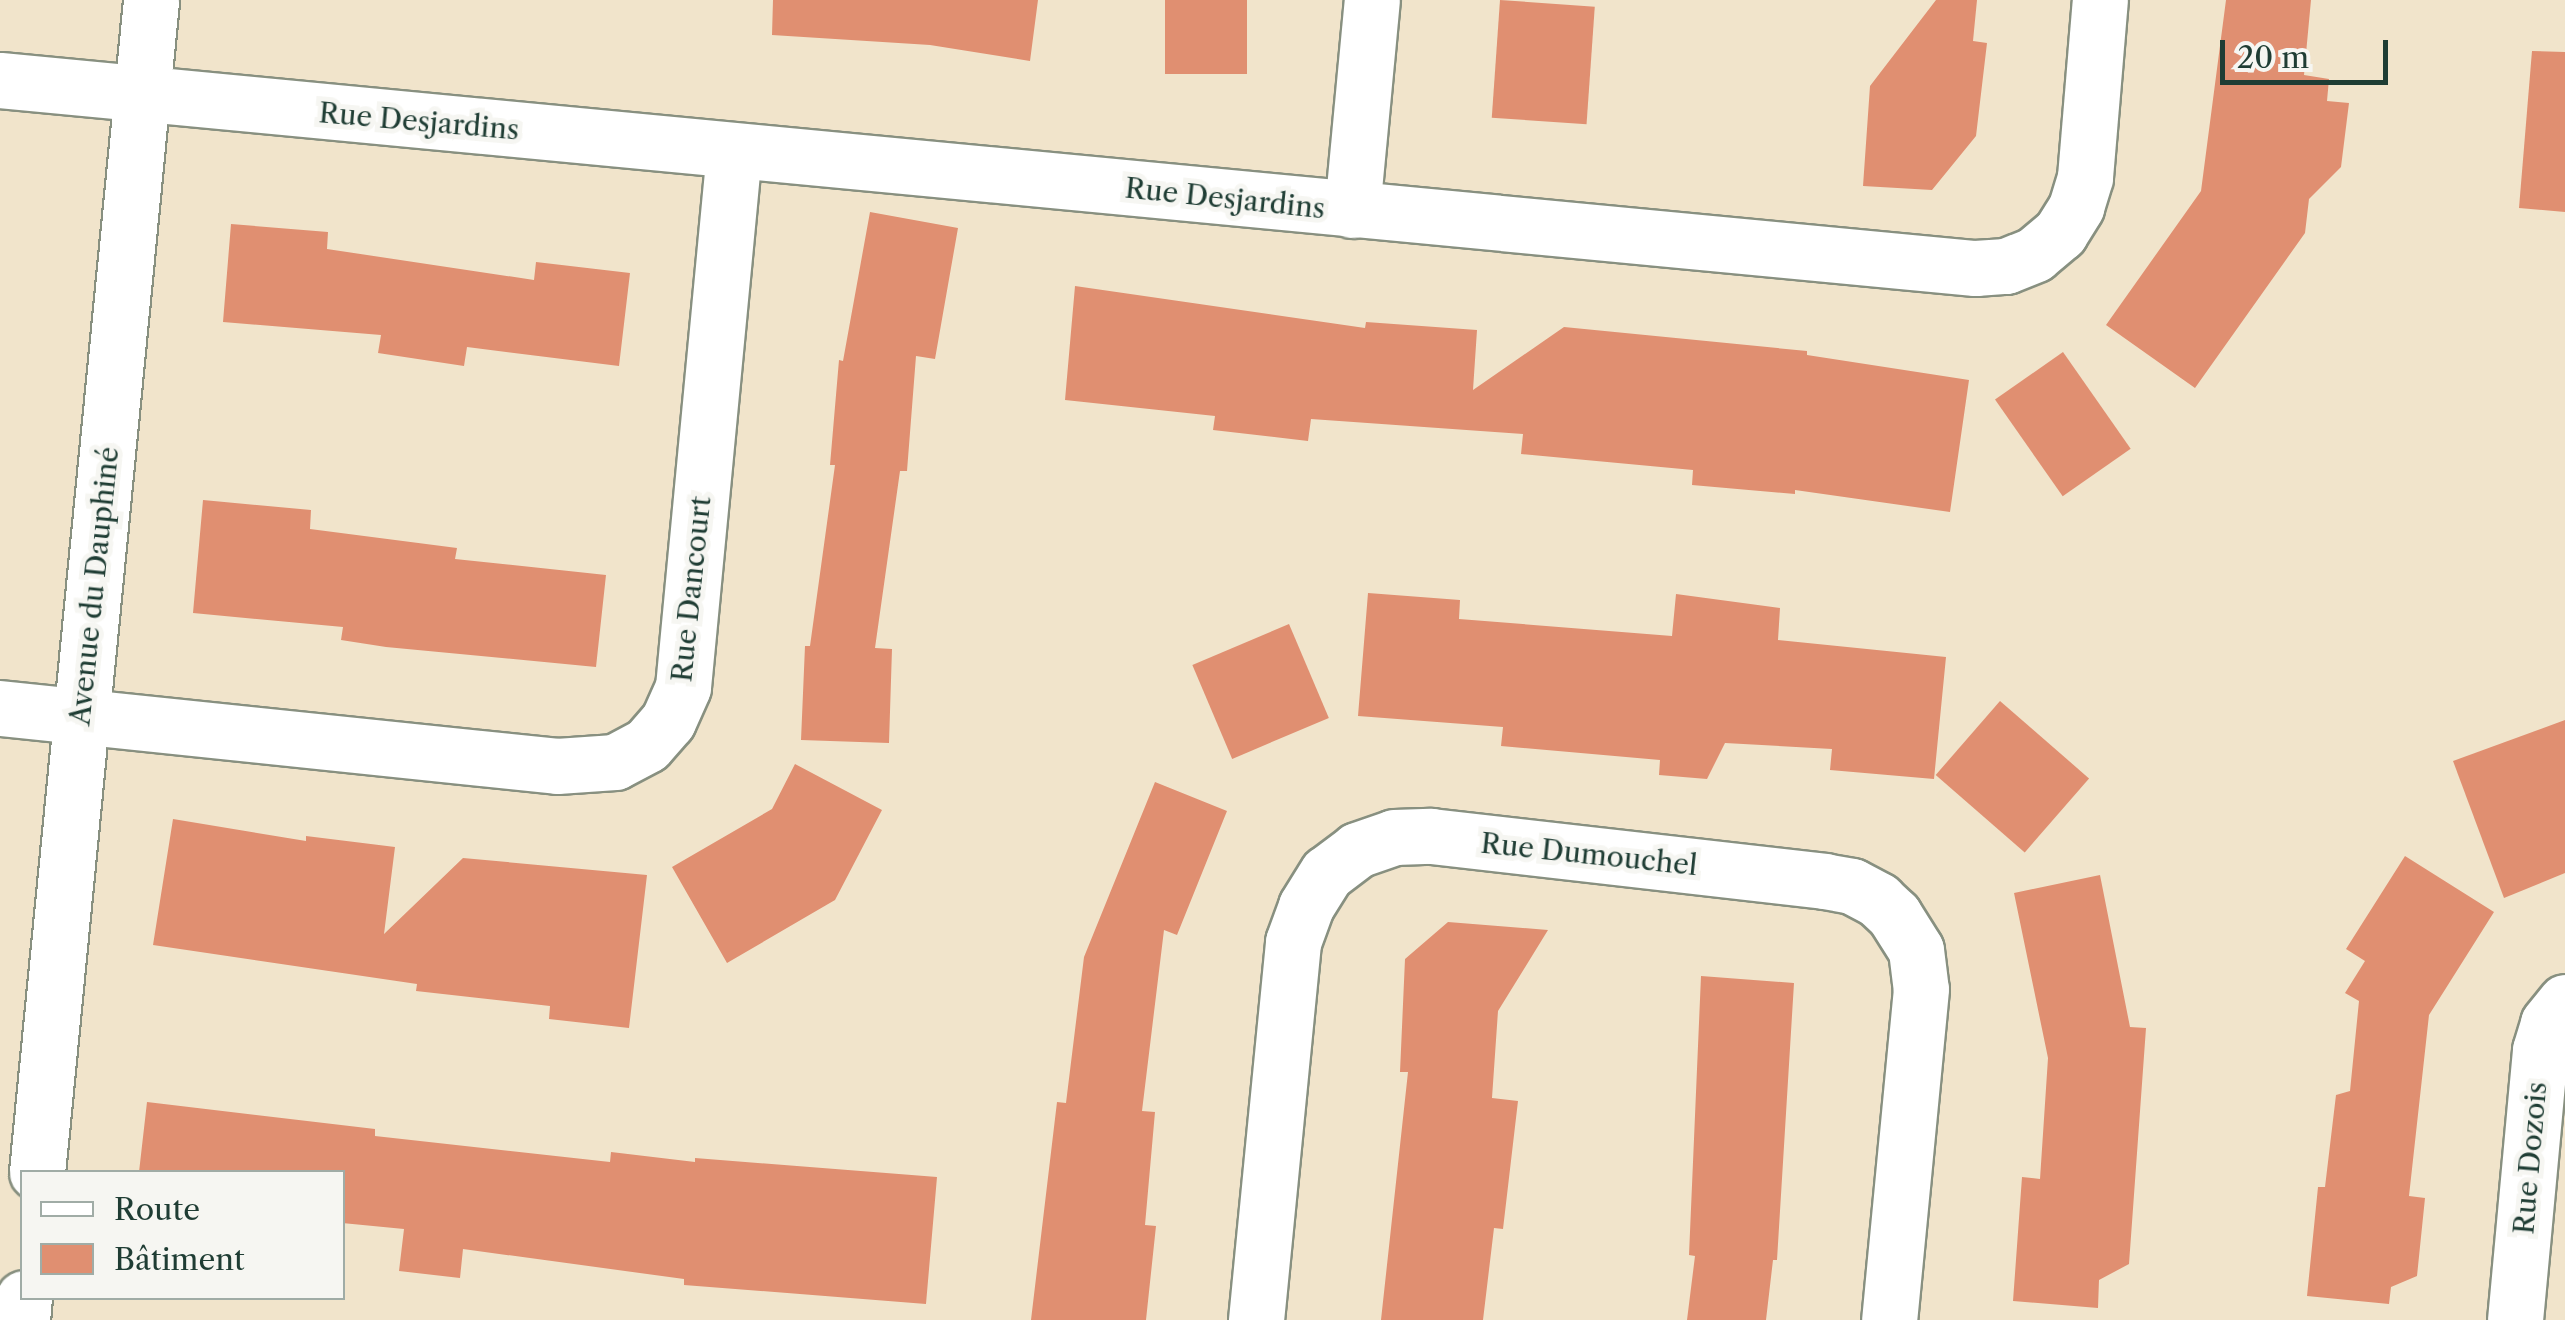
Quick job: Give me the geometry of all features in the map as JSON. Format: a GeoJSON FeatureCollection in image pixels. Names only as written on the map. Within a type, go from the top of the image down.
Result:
{"type":"FeatureCollection","features":[{"type":"Feature","properties":{"kind":"street","name":"Avenue du Dauphiné"},"geometry":{"type":"LineString","coordinates":[[36,1170],[151,0]]}},
{"type":"Feature","properties":{"kind":"street"},"geometry":{"type":"LineString","coordinates":[[1352,210],[1372,0]]}},
{"type":"Feature","properties":{"kind":"street","name":"Rue Desjardins"},"geometry":{"type":"LineString","coordinates":[[0,80],[1975,268],[2006,266],[2035,254],[2060,233],[2076,208],[2085,177],[2100,0]]}},
{"type":"Feature","properties":{"kind":"street","name":"Rue Dancourt"},"geometry":{"type":"LineString","coordinates":[[0,708],[557,766],[615,762],[647,745],[668,722],[683,688],[734,151]]}},
{"type":"Feature","properties":{"kind":"street","name":"Rue Dumouchel"},"geometry":{"type":"LineString","coordinates":[[1256,1320],[1293,942],[1306,906],[1327,874],[1357,850],[1394,838],[1431,836],[1824,880],[1852,886],[1894,915],[1916,950],[1921,989],[1889,1320]]}},
{"type":"Feature","properties":{"kind":"street","name":"Rue Dozois"},"geometry":{"type":"LineString","coordinates":[[2515,1320],[2540,1050],[2548,1023],[2565,1002]]}},
{"type":"Feature","properties":{"kind":"building"},"geometry":{"type":"Polygon","coordinates":[[[773,0],[1038,0],[1030,61],[930,45],[772,35],[773,0]]]}},
{"type":"Feature","properties":{"kind":"building"},"geometry":{"type":"Polygon","coordinates":[[[1165,0],[1247,0],[1247,74],[1165,74],[1165,0]]]}},
{"type":"Feature","properties":{"kind":"building"},"geometry":{"type":"Polygon","coordinates":[[[1500,0],[1595,7],[1587,124],[1492,118],[1500,0]]]}},
{"type":"Feature","properties":{"kind":"building"},"geometry":{"type":"Polygon","coordinates":[[[1936,0],[1977,0],[1973,41],[1987,43],[1976,136],[1932,190],[1863,186],[1870,86],[1936,0]]]}},
{"type":"Feature","properties":{"kind":"building"},"geometry":{"type":"Polygon","coordinates":[[[2226,0],[2311,0],[2304,75],[2329,79],[2327,101],[2349,103],[2341,167],[2309,199],[2305,233],[2195,388],[2106,325],[2201,191],[2226,0]]]}},
{"type":"Feature","properties":{"kind":"building"},"geometry":{"type":"Polygon","coordinates":[[[2532,51],[2565,52],[2565,212],[2519,208],[2532,51]]]}},
{"type":"Feature","properties":{"kind":"building"},"geometry":{"type":"Polygon","coordinates":[[[870,212],[958,228],[935,359],[916,356],[907,471],[900,471],[875,648],[892,649],[889,743],[801,740],[805,646],[810,646],[835,465],[830,465],[839,360],[843,361],[870,212]]]}},
{"type":"Feature","properties":{"kind":"building"},"geometry":{"type":"Polygon","coordinates":[[[231,224],[328,232],[327,249],[534,280],[536,262],[630,273],[619,366],[467,347],[464,366],[378,353],[381,335],[223,322],[231,224]]]}},
{"type":"Feature","properties":{"kind":"building"},"geometry":{"type":"Polygon","coordinates":[[[1075,286],[1365,328],[1366,322],[1477,330],[1473,390],[1564,327],[1807,351],[1807,355],[1969,380],[1950,512],[1795,490],[1795,494],[1692,485],[1693,470],[1521,454],[1523,434],[1311,419],[1308,441],[1213,430],[1215,416],[1065,400],[1075,286]]]}},
{"type":"Feature","properties":{"kind":"building"},"geometry":{"type":"Polygon","coordinates":[[[2063,352],[2131,449],[2063,496],[1995,400],[2063,352]]]}},
{"type":"Feature","properties":{"kind":"building"},"geometry":{"type":"Polygon","coordinates":[[[203,500],[311,510],[310,529],[457,548],[455,559],[606,575],[596,667],[386,647],[341,640],[343,627],[193,613],[203,500]]]}},
{"type":"Feature","properties":{"kind":"building"},"geometry":{"type":"Polygon","coordinates":[[[1368,593],[1460,600],[1459,619],[1672,636],[1676,594],[1780,608],[1778,640],[1946,657],[1934,779],[1830,770],[1832,749],[1725,743],[1707,779],[1659,775],[1660,760],[1501,746],[1503,727],[1358,716],[1368,593]]]}},
{"type":"Feature","properties":{"kind":"building"},"geometry":{"type":"Polygon","coordinates":[[[1289,624],[1329,718],[1232,759],[1192,665],[1289,624]]]}},
{"type":"Feature","properties":{"kind":"building"},"geometry":{"type":"Polygon","coordinates":[[[2000,701],[2089,778],[2025,852],[1936,775],[2000,701]]]}},
{"type":"Feature","properties":{"kind":"building"},"geometry":{"type":"Polygon","coordinates":[[[2565,720],[2565,873],[2504,898],[2453,761],[2565,720]]]}},
{"type":"Feature","properties":{"kind":"building"},"geometry":{"type":"Polygon","coordinates":[[[795,764],[882,810],[835,900],[727,963],[672,867],[772,809],[795,764]]]}},
{"type":"Feature","properties":{"kind":"building"},"geometry":{"type":"Polygon","coordinates":[[[1155,782],[1227,811],[1177,935],[1164,930],[1142,1111],[1155,1112],[1145,1225],[1156,1226],[1146,1320],[1031,1320],[1057,1102],[1066,1103],[1084,957],[1155,782]]]}},
{"type":"Feature","properties":{"kind":"building"},"geometry":{"type":"Polygon","coordinates":[[[173,819],[306,841],[306,836],[395,847],[384,934],[463,858],[647,875],[629,1028],[549,1019],[550,1006],[416,991],[417,984],[153,945],[173,819]]]}},
{"type":"Feature","properties":{"kind":"building"},"geometry":{"type":"Polygon","coordinates":[[[2405,856],[2494,912],[2429,1015],[2409,1196],[2425,1198],[2417,1276],[2391,1287],[2389,1304],[2307,1296],[2318,1187],[2325,1187],[2336,1095],[2350,1091],[2359,1001],[2345,993],[2365,961],[2346,949],[2405,856]]]}},
{"type":"Feature","properties":{"kind":"building"},"geometry":{"type":"Polygon","coordinates":[[[2100,875],[2130,1027],[2146,1028],[2129,1264],[2099,1280],[2098,1308],[2013,1301],[2022,1177],[2040,1179],[2048,1058],[2014,893],[2100,875]]]}},
{"type":"Feature","properties":{"kind":"building"},"geometry":{"type":"Polygon","coordinates":[[[1448,922],[1548,930],[1498,1011],[1492,1098],[1518,1101],[1503,1229],[1494,1228],[1483,1320],[1381,1320],[1408,1072],[1400,1072],[1405,959],[1448,922]]]}},
{"type":"Feature","properties":{"kind":"building"},"geometry":{"type":"Polygon","coordinates":[[[1701,976],[1794,983],[1777,1260],[1773,1260],[1766,1320],[1687,1320],[1695,1256],[1689,1255],[1701,976]]]}},
{"type":"Feature","properties":{"kind":"building"},"geometry":{"type":"Polygon","coordinates":[[[147,1102],[375,1129],[375,1136],[610,1162],[611,1152],[695,1162],[695,1158],[937,1177],[926,1304],[684,1285],[684,1279],[463,1249],[460,1278],[399,1271],[404,1229],[345,1223],[345,1170],[139,1170],[147,1102]]]}}]}
